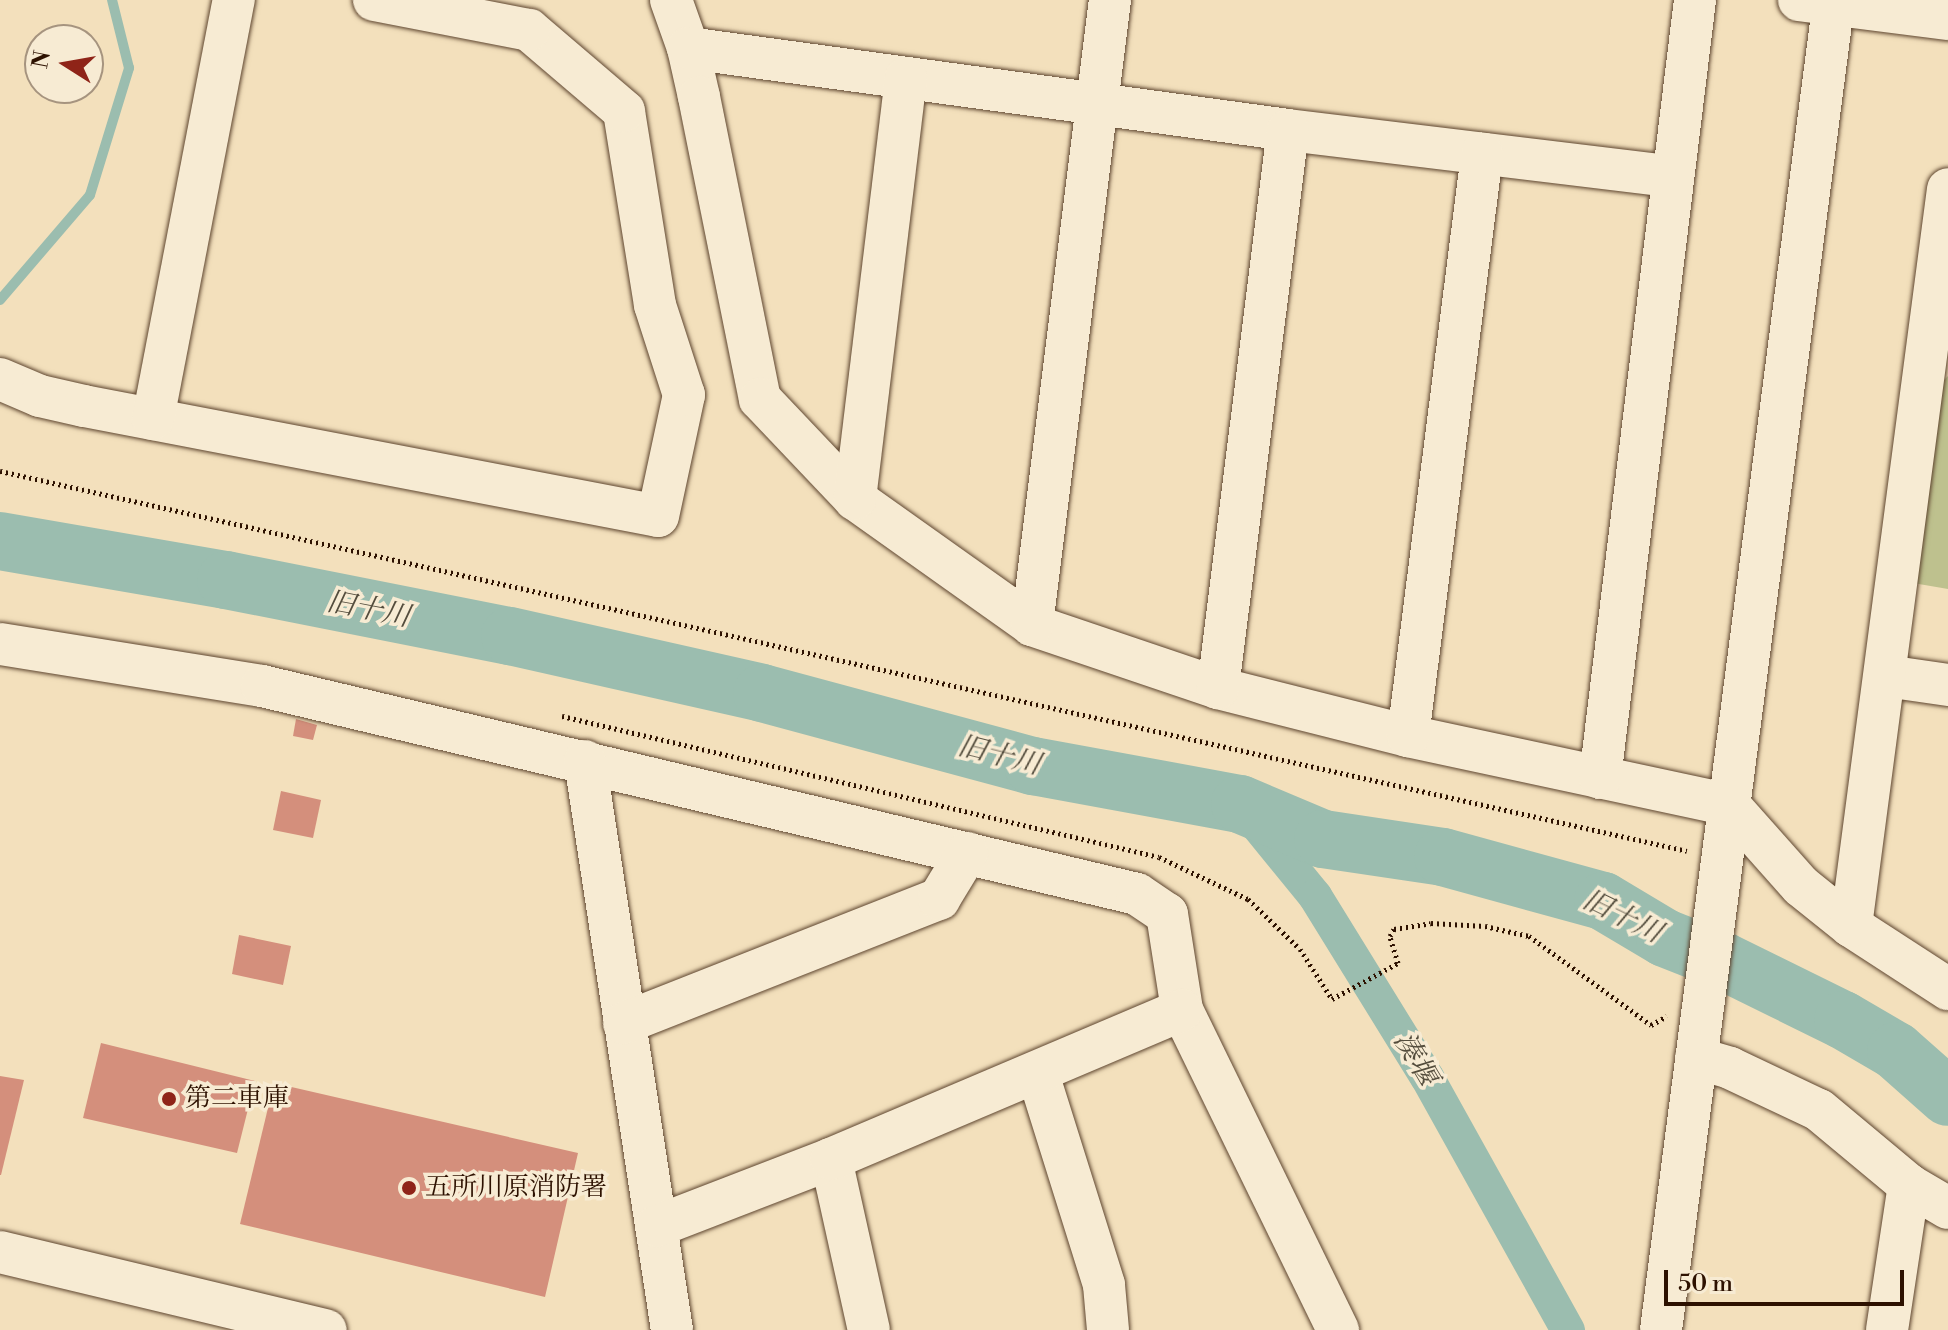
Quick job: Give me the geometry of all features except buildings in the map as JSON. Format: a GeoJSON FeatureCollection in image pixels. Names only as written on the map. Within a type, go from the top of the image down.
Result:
{"type":"FeatureCollection","features":[{"type":"Feature","properties":{"kind":"street"},"geometry":{"type":"LineString","coordinates":[[153,419],[234,0]]}},
{"type":"Feature","properties":{"kind":"street"},"geometry":{"type":"LineString","coordinates":[[0,379],[40,396],[658,516],[684,395],[655,305],[624,111],[529,30],[374,0]]}},
{"type":"Feature","properties":{"kind":"street"},"geometry":{"type":"LineString","coordinates":[[671,0],[688,48],[760,399],[855,499],[1032,625],[1218,688],[1408,736],[1729,805],[1801,886],[1851,926],[1948,989]]}},
{"type":"Feature","properties":{"kind":"street"},"geometry":{"type":"LineString","coordinates":[[1032,625],[1110,0]]}},
{"type":"Feature","properties":{"kind":"street"},"geometry":{"type":"LineString","coordinates":[[1600,778],[1670,176],[1695,0]]}},
{"type":"Feature","properties":{"kind":"street"},"geometry":{"type":"LineString","coordinates":[[1661,1330],[1689,1032],[1717,898],[1822,2],[1948,19]]}},
{"type":"Feature","properties":{"kind":"street"},"geometry":{"type":"LineString","coordinates":[[688,48],[1288,130],[1670,176]]}},
{"type":"Feature","properties":{"kind":"street"},"geometry":{"type":"LineString","coordinates":[[855,499],[906,78]]}},
{"type":"Feature","properties":{"kind":"street"},"geometry":{"type":"LineString","coordinates":[[1218,688],[1288,130]]}},
{"type":"Feature","properties":{"kind":"street"},"geometry":{"type":"LineString","coordinates":[[1408,736],[1482,154]]}},
{"type":"Feature","properties":{"kind":"street"},"geometry":{"type":"LineString","coordinates":[[1851,926],[1886,676],[1938,349],[1948,189]]}},
{"type":"Feature","properties":{"kind":"street"},"geometry":{"type":"LineString","coordinates":[[0,644],[262,686],[1137,894],[1167,914],[1182,1010],[1338,1330]]}},
{"type":"Feature","properties":{"kind":"street"},"geometry":{"type":"LineString","coordinates":[[1886,676],[1948,685]]}},
{"type":"Feature","properties":{"kind":"street"},"geometry":{"type":"LineString","coordinates":[[585,761],[672,1330]]}},
{"type":"Feature","properties":{"kind":"street"},"geometry":{"type":"LineString","coordinates":[[624,1023],[939,899],[967,853]]}},
{"type":"Feature","properties":{"kind":"street"},"geometry":{"type":"LineString","coordinates":[[657,1226],[1038,1074],[1182,1010]]}},
{"type":"Feature","properties":{"kind":"street"},"geometry":{"type":"LineString","coordinates":[[1689,1032],[1730,1068],[1819,1110],[1909,1185],[1948,1208]]}},
{"type":"Feature","properties":{"kind":"street"},"geometry":{"type":"LineString","coordinates":[[1038,1074],[1104,1285],[1108,1330]]}},
{"type":"Feature","properties":{"kind":"street"},"geometry":{"type":"LineString","coordinates":[[831,1159],[869,1330]]}},
{"type":"Feature","properties":{"kind":"street"},"geometry":{"type":"LineString","coordinates":[[1887,1330],[1909,1185]]}},
{"type":"Feature","properties":{"kind":"street"},"geometry":{"type":"LineString","coordinates":[[0,1252],[326,1330]]}},
{"type":"Feature","properties":{"kind":"path"},"geometry":{"type":"LineString","coordinates":[[0,471],[1694,852]]}},
{"type":"Feature","properties":{"kind":"path"},"geometry":{"type":"LineString","coordinates":[[1332,999],[1398,963],[1390,936],[1394,929],[1431,923],[1485,926],[1529,936],[1651,1025],[1689,1032]]}},
{"type":"Feature","properties":{"kind":"green space"},"geometry":{"type":"Polygon","coordinates":[[[1948,376],[1948,589],[1913,583],[1944,380],[1948,376]]]}},
{"type":"Feature","properties":{"kind":"waterway"},"geometry":{"type":"LineString","coordinates":[[0,300],[90,195],[129,68],[112,0]]}},
{"type":"Feature","properties":{"kind":"waterway","name":"旧十川"},"geometry":{"type":"LineString","coordinates":[[0,541],[226,580],[510,636],[762,693],[1033,766],[1240,804],[1323,839],[1443,857],[1603,901],[1665,938],[1723,961],[1843,1020],[1896,1051],[1948,1097]]}},
{"type":"Feature","properties":{"kind":"waterway","name":"湊堰"},"geometry":{"type":"LineString","coordinates":[[1240,804],[1315,896],[1427,1077],[1568,1330]]}},
{"type":"Feature","properties":{"kind":"place","name":"第二車庫"},"geometry":{"type":"Point","coordinates":[169,1099]}},
{"type":"Feature","properties":{"kind":"place","name":"五所川原消防署"},"geometry":{"type":"Point","coordinates":[409,1188]}}]}
